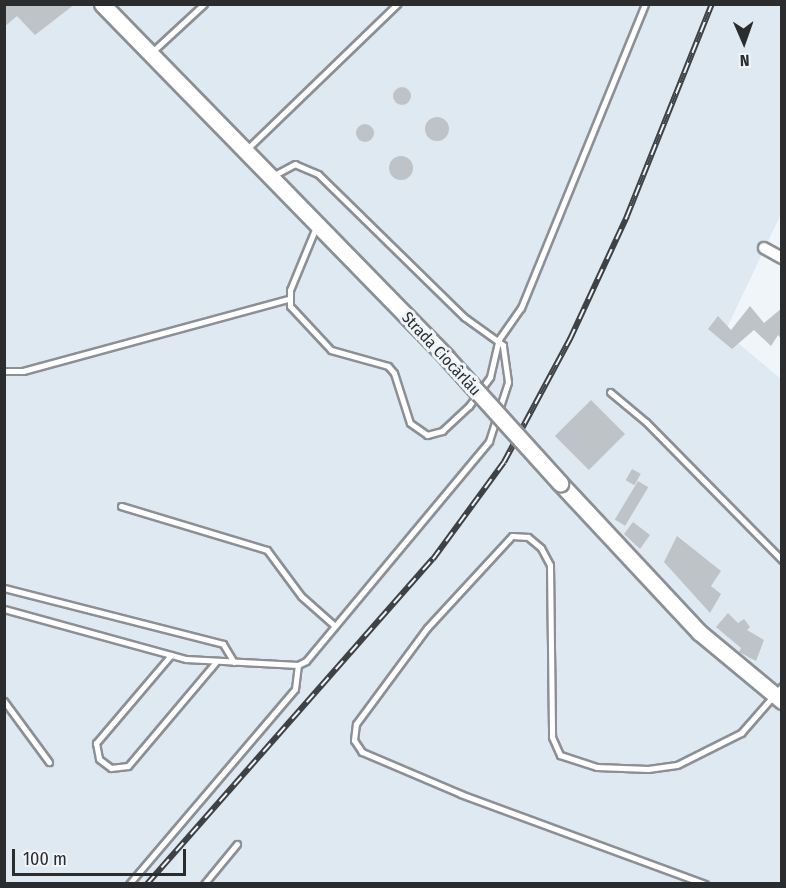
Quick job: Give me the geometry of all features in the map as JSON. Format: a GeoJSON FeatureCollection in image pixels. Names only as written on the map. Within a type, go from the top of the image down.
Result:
{"type":"FeatureCollection","features":[{"type":"Feature","properties":{"kind":"main road","name":"Strada Ciocârlău"},"geometry":{"type":"LineString","coordinates":[[102,4],[447,358],[699,632],[779,694]]}},
{"type":"Feature","properties":{"kind":"street"},"geometry":{"type":"LineString","coordinates":[[764,248],[782,258]]}},
{"type":"Feature","properties":{"kind":"lane"},"geometry":{"type":"LineString","coordinates":[[150,54],[204,4]]}},
{"type":"Feature","properties":{"kind":"lane"},"geometry":{"type":"LineString","coordinates":[[244,152],[397,4]]}},
{"type":"Feature","properties":{"kind":"lane"},"geometry":{"type":"LineString","coordinates":[[288,299],[332,350],[388,366],[394,373],[410,423],[427,435],[442,431],[469,406],[490,377],[499,339],[521,308],[645,4]]}},
{"type":"Feature","properties":{"kind":"lane"},"geometry":{"type":"LineString","coordinates":[[129,884],[295,689],[298,665],[335,626],[489,441],[508,382],[507,355],[499,339],[465,317],[318,174],[295,164],[270,178]]}},
{"type":"Feature","properties":{"kind":"lane"},"geometry":{"type":"LineString","coordinates":[[288,299],[317,225]]}},
{"type":"Feature","properties":{"kind":"lane"},"geometry":{"type":"LineString","coordinates":[[4,371],[23,371],[288,299]]}},
{"type":"Feature","properties":{"kind":"lane"},"geometry":{"type":"LineString","coordinates":[[610,392],[646,422],[782,560]]}},
{"type":"Feature","properties":{"kind":"lane"},"geometry":{"type":"LineString","coordinates":[[121,506],[267,550],[301,596],[335,626]]}},
{"type":"Feature","properties":{"kind":"lane"},"geometry":{"type":"LineString","coordinates":[[705,884],[472,798],[362,752],[354,740],[356,724],[427,628],[512,536],[528,537],[541,548],[550,565],[552,737],[560,755],[597,767],[648,769],[677,765],[741,733],[779,694]]}},
{"type":"Feature","properties":{"kind":"lane"},"geometry":{"type":"LineString","coordinates":[[4,588],[223,644],[234,662]]}},
{"type":"Feature","properties":{"kind":"lane"},"geometry":{"type":"LineString","coordinates":[[4,609],[171,655],[216,662],[298,665]]}},
{"type":"Feature","properties":{"kind":"lane"},"geometry":{"type":"LineString","coordinates":[[171,655],[96,743],[99,759],[111,768],[128,766],[216,662]]}},
{"type":"Feature","properties":{"kind":"lane"},"geometry":{"type":"LineString","coordinates":[[4,701],[49,762]]}},
{"type":"Feature","properties":{"kind":"lane"},"geometry":{"type":"LineString","coordinates":[[204,884],[237,844]]}},
{"type":"Feature","properties":{"kind":"shaded area"},"geometry":{"type":"Polygon","coordinates":[[[5,5],[781,5],[781,214],[725,332],[781,379],[781,883],[5,884],[5,5]]]}},
{"type":"Feature","properties":{"kind":"building"},"geometry":{"type":"Polygon","coordinates":[[[4,4],[75,4],[35,35],[17,16],[4,27],[4,4]]]}},
{"type":"Feature","properties":{"kind":"building"},"geometry":{"type":"Polygon","coordinates":[[[398,87],[406,87],[411,92],[409,103],[398,105],[393,100],[393,92],[398,87]]]}},
{"type":"Feature","properties":{"kind":"building"},"geometry":{"type":"Polygon","coordinates":[[[437,117],[445,121],[449,129],[445,137],[437,141],[429,137],[425,129],[429,121],[437,117]]]}},
{"type":"Feature","properties":{"kind":"building"},"geometry":{"type":"Polygon","coordinates":[[[361,124],[369,124],[374,129],[372,140],[361,142],[356,137],[356,129],[361,124]]]}},
{"type":"Feature","properties":{"kind":"building"},"geometry":{"type":"Polygon","coordinates":[[[401,156],[409,160],[413,168],[409,176],[401,180],[393,176],[389,168],[393,160],[401,156]]]}},
{"type":"Feature","properties":{"kind":"building"},"geometry":{"type":"Polygon","coordinates":[[[750,306],[764,323],[782,308],[782,340],[778,335],[771,346],[754,330],[732,349],[708,329],[718,316],[731,330],[750,306]]]}},
{"type":"Feature","properties":{"kind":"building"},"geometry":{"type":"Polygon","coordinates":[[[591,400],[625,434],[589,470],[555,436],[591,400]]]}},
{"type":"Feature","properties":{"kind":"building"},"geometry":{"type":"Polygon","coordinates":[[[632,469],[641,474],[634,485],[626,480],[632,469]]]}},
{"type":"Feature","properties":{"kind":"building"},"geometry":{"type":"Polygon","coordinates":[[[638,481],[648,487],[625,526],[615,520],[638,481]]]}},
{"type":"Feature","properties":{"kind":"building"},"geometry":{"type":"Polygon","coordinates":[[[633,522],[650,535],[640,549],[624,534],[633,522]]]}},
{"type":"Feature","properties":{"kind":"building"},"geometry":{"type":"Polygon","coordinates":[[[677,536],[721,571],[711,586],[721,594],[710,613],[664,562],[677,536]]]}},
{"type":"Feature","properties":{"kind":"building"},"geometry":{"type":"Polygon","coordinates":[[[728,613],[738,623],[744,619],[750,627],[747,630],[764,640],[756,661],[739,652],[741,648],[716,627],[728,613]]]}},
{"type":"Feature","properties":{"kind":"railway"},"geometry":{"type":"LineString","coordinates":[[147,884],[433,559],[504,462],[570,339],[627,216],[712,4]]}}]}
